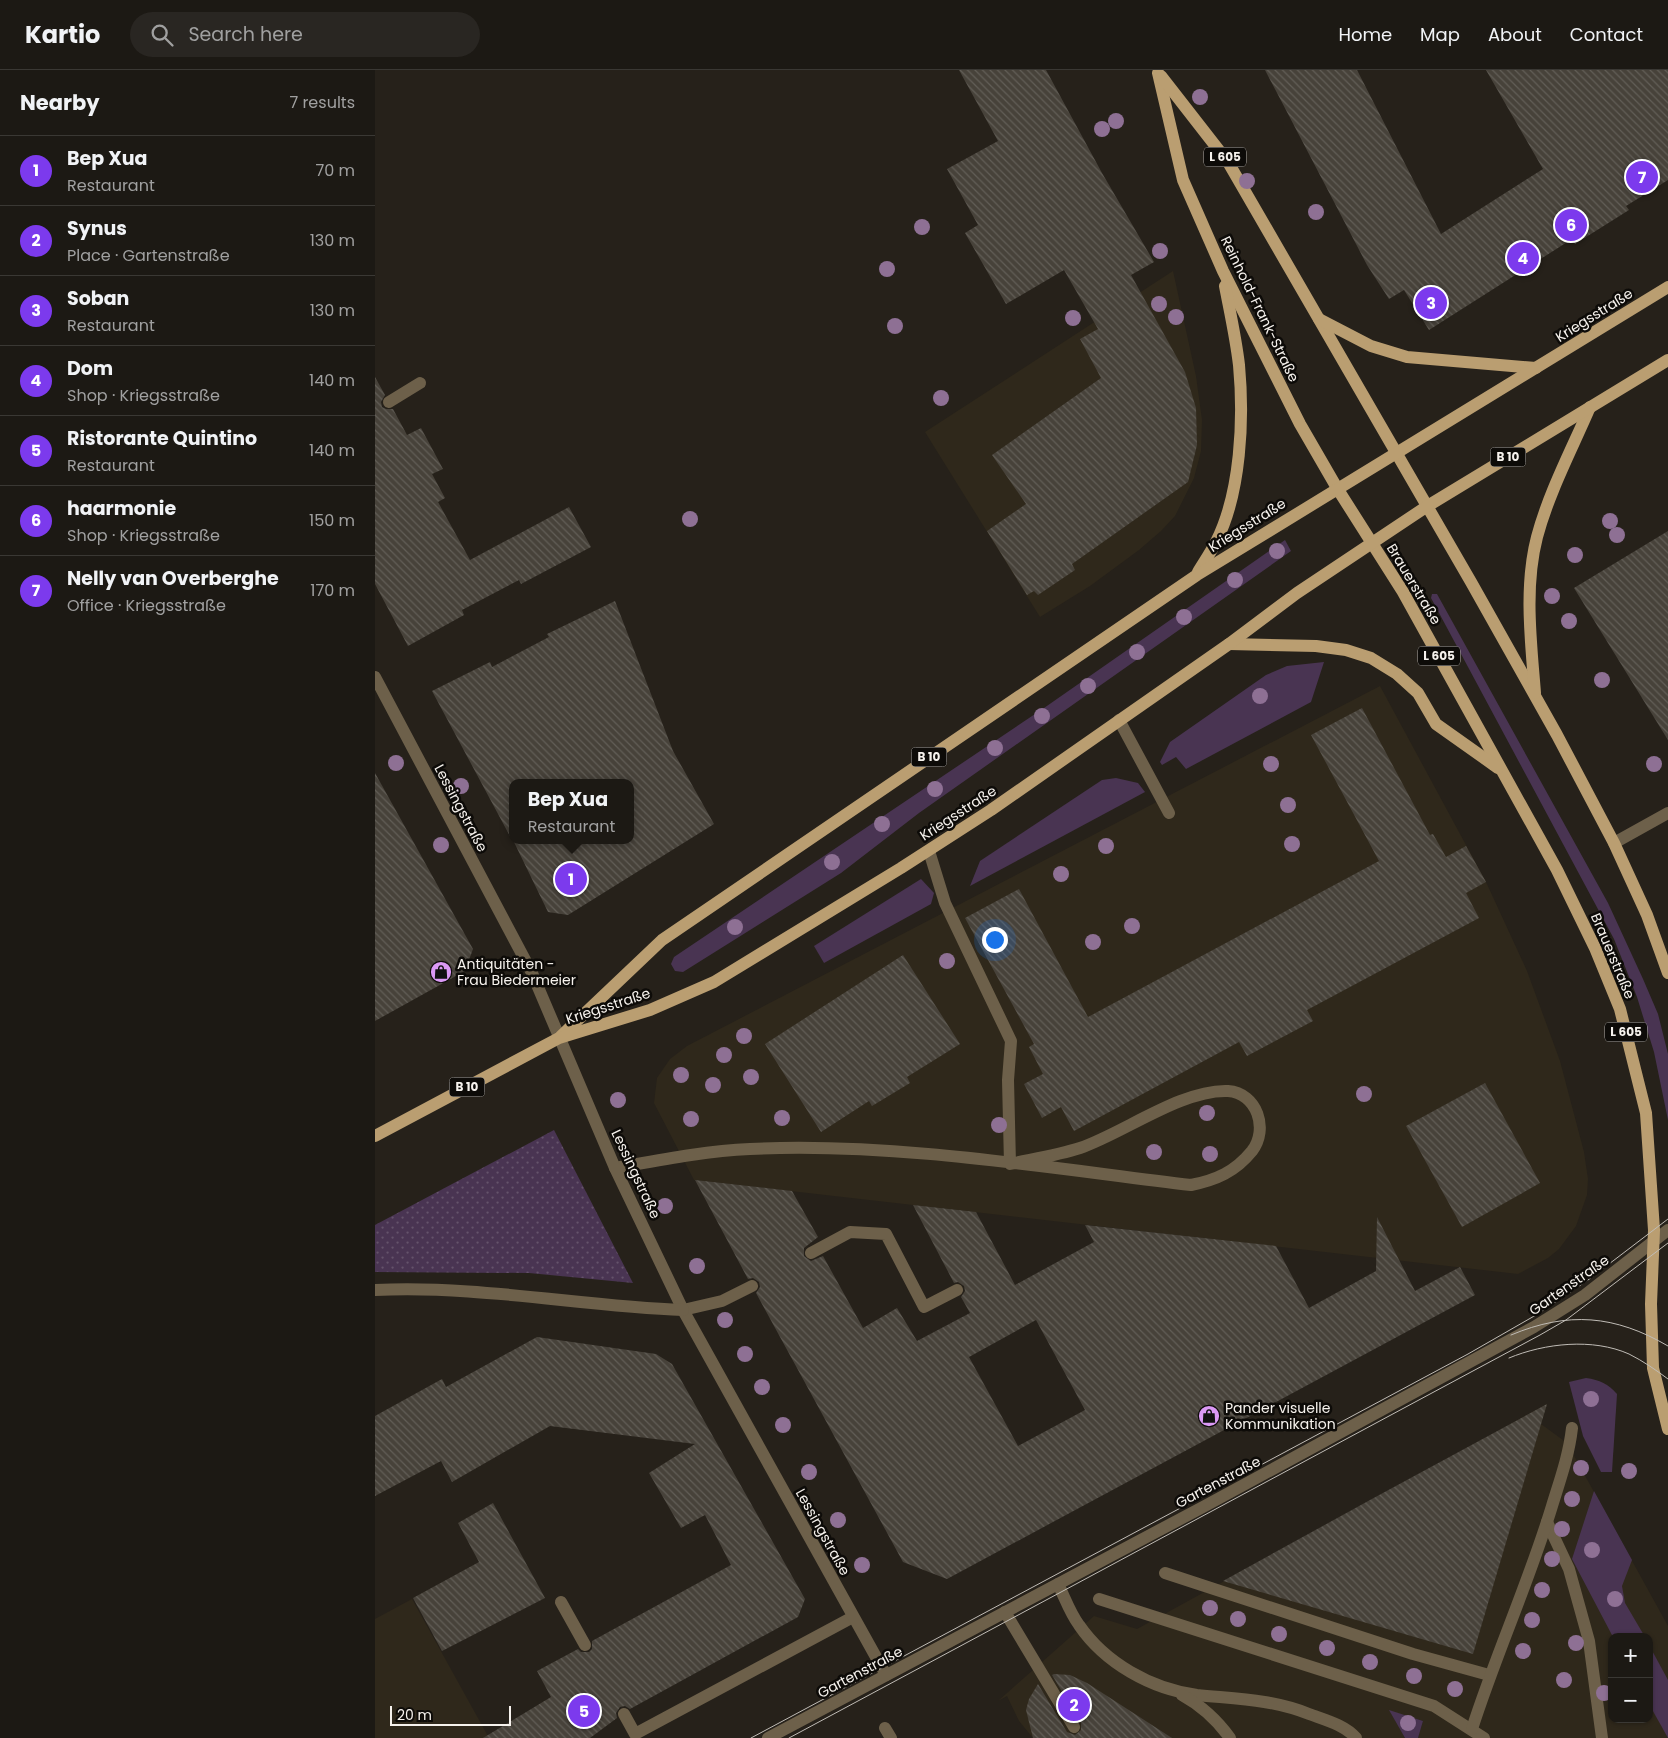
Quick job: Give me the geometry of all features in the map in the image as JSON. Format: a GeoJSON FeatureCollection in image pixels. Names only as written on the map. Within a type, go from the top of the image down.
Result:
{"type":"FeatureCollection","features":[{"type":"Feature","properties":{"kind":"main road","name":"Reinhold-Frank-Straße"},"geometry":{"type":"LineString","coordinates":[[1157,71],[1183,180],[1223,271],[1291,409],[1337,488],[1372,543]]}},
{"type":"Feature","properties":{"kind":"main road","name":"Reinhold-Frank-Straße"},"geometry":{"type":"LineString","coordinates":[[1157,71],[1229,162],[1398,453],[1426,507]]}},
{"type":"Feature","properties":{"kind":"main road"},"geometry":{"type":"LineString","coordinates":[[1197,575],[1217,542],[1233,494],[1241,416],[1239,365],[1223,271]]}},
{"type":"Feature","properties":{"kind":"main road","name":"Kriegsstraße"},"geometry":{"type":"LineString","coordinates":[[559,1038],[662,940],[1197,575],[1668,287]]}},
{"type":"Feature","properties":{"kind":"main road"},"geometry":{"type":"LineString","coordinates":[[1319,319],[1371,346],[1407,357],[1536,368]]}},
{"type":"Feature","properties":{"kind":"main road","name":"Kriegsstraße"},"geometry":{"type":"LineString","coordinates":[[559,1038],[650,1010],[714,982],[929,851],[1229,644],[1297,593],[1426,507],[1668,360]]}},
{"type":"Feature","properties":{"kind":"main road"},"geometry":{"type":"LineString","coordinates":[[1535,698],[1529,602],[1537,538],[1549,502],[1590,406]]}},
{"type":"Feature","properties":{"kind":"main road","name":"L 605"},"geometry":{"type":"LineString","coordinates":[[1426,507],[1471,582],[1614,843],[1647,915],[1668,973]]}},
{"type":"Feature","properties":{"kind":"main road","name":"Brauerstraße"},"geometry":{"type":"LineString","coordinates":[[1372,543],[1403,592],[1503,770],[1578,911],[1620,1009],[1646,1113],[1654,1241],[1651,1296],[1653,1368],[1668,1429]]}},
{"type":"Feature","properties":{"kind":"main road"},"geometry":{"type":"LineString","coordinates":[[1229,644],[1316,646],[1346,650],[1371,658],[1397,674],[1418,693],[1436,724],[1503,770]]}},
{"type":"Feature","properties":{"kind":"main road","name":"B 10"},"geometry":{"type":"LineString","coordinates":[[375,1136],[559,1038]]}},
{"type":"Feature","properties":{"kind":"street"},"geometry":{"type":"LineString","coordinates":[[389,402],[420,384]]}},
{"type":"Feature","properties":{"kind":"street","name":"Lessingstraße"},"geometry":{"type":"LineString","coordinates":[[375,677],[532,973],[615,1168],[683,1310],[886,1675]]}},
{"type":"Feature","properties":{"kind":"street"},"geometry":{"type":"LineString","coordinates":[[1119,720],[1169,813]]}},
{"type":"Feature","properties":{"kind":"street"},"geometry":{"type":"LineString","coordinates":[[1614,843],[1668,813]]}},
{"type":"Feature","properties":{"kind":"street"},"geometry":{"type":"LineString","coordinates":[[929,851],[945,903],[1011,1041],[1008,1080],[1010,1164]]}},
{"type":"Feature","properties":{"kind":"street"},"geometry":{"type":"LineString","coordinates":[[615,1168],[681,1156],[749,1149],[806,1148],[894,1152],[1191,1185],[1214,1181],[1240,1164],[1253,1149],[1259,1134],[1259,1118],[1255,1107],[1247,1096],[1228,1091],[1204,1094],[1151,1114],[1080,1148],[1010,1164]]}},
{"type":"Feature","properties":{"kind":"street","name":"Gartenstraße"},"geometry":{"type":"LineString","coordinates":[[769,1738],[1534,1327],[1585,1296],[1668,1230]]}},
{"type":"Feature","properties":{"kind":"street"},"geometry":{"type":"LineString","coordinates":[[811,1253],[850,1232],[886,1234],[924,1307],[957,1290]]}},
{"type":"Feature","properties":{"kind":"street"},"geometry":{"type":"LineString","coordinates":[[375,1290],[418,1288],[640,1308],[683,1310],[722,1301],[752,1286]]}},
{"type":"Feature","properties":{"kind":"street"},"geometry":{"type":"LineString","coordinates":[[1472,1729],[1489,1675],[1497,1662],[1519,1606],[1547,1522],[1570,1448],[1572,1428]]}},
{"type":"Feature","properties":{"kind":"street"},"geometry":{"type":"LineString","coordinates":[[1547,1522],[1569,1570],[1589,1641],[1602,1738]]}},
{"type":"Feature","properties":{"kind":"street"},"geometry":{"type":"LineString","coordinates":[[1165,1573],[1413,1654],[1489,1675]]}},
{"type":"Feature","properties":{"kind":"street"},"geometry":{"type":"LineString","coordinates":[[1058,1584],[1079,1625],[1097,1645],[1123,1668],[1148,1682],[1175,1691],[1253,1699],[1299,1710],[1339,1726],[1356,1738]]}},
{"type":"Feature","properties":{"kind":"street"},"geometry":{"type":"LineString","coordinates":[[1099,1599],[1434,1706],[1484,1738]]}},
{"type":"Feature","properties":{"kind":"street"},"geometry":{"type":"LineString","coordinates":[[561,1602],[585,1645]]}},
{"type":"Feature","properties":{"kind":"street"},"geometry":{"type":"LineString","coordinates":[[1005,1612],[1074,1726]]}},
{"type":"Feature","properties":{"kind":"street"},"geometry":{"type":"LineString","coordinates":[[624,1714],[635,1734],[853,1617]]}},
{"type":"Feature","properties":{"kind":"street"},"geometry":{"type":"LineString","coordinates":[[1175,1691],[1203,1708],[1230,1738]]}},
{"type":"Feature","properties":{"kind":"shaded area"},"geometry":{"type":"Polygon","coordinates":[[[1173,271],[1196,376],[1202,420],[1201,451],[1194,478],[1175,516],[1161,531],[1139,550],[1090,586],[1040,617],[925,432],[1173,271]]]}},
{"type":"Feature","properties":{"kind":"shaded area"},"geometry":{"type":"Polygon","coordinates":[[[1285,540],[1291,551],[919,813],[841,873],[683,972],[675,971],[671,964],[674,957],[1044,708],[1285,540]]]}},
{"type":"Feature","properties":{"kind":"shaded area"},"geometry":{"type":"Polygon","coordinates":[[[1432,594],[1437,594],[1608,903],[1643,979],[1658,1014],[1668,1054],[1668,1120],[1654,1052],[1637,997],[1614,939],[1431,598],[1432,594]]]}},
{"type":"Feature","properties":{"kind":"shaded area"},"geometry":{"type":"Polygon","coordinates":[[[1324,662],[1311,702],[1186,769],[1176,757],[1162,765],[1160,762],[1170,742],[1266,675],[1287,666],[1324,662]]]}},
{"type":"Feature","properties":{"kind":"shaded area"},"geometry":{"type":"Polygon","coordinates":[[[1380,686],[1486,882],[1527,971],[1560,1061],[1584,1152],[1588,1179],[1587,1195],[1576,1226],[1559,1249],[1548,1258],[1518,1274],[694,1180],[654,1103],[657,1078],[670,1059],[687,1046],[1380,686]]]}},
{"type":"Feature","properties":{"kind":"shaded area"},"geometry":{"type":"Polygon","coordinates":[[[1116,778],[1138,783],[1145,792],[970,886],[980,861],[1102,780],[1116,778]]]}},
{"type":"Feature","properties":{"kind":"shaded area"},"geometry":{"type":"Polygon","coordinates":[[[921,879],[934,893],[931,904],[824,963],[814,946],[921,879]]]}},
{"type":"Feature","properties":{"kind":"shaded area"},"geometry":{"type":"Polygon","coordinates":[[[554,1130],[633,1283],[529,1273],[375,1272],[375,1225],[554,1130]]]}},
{"type":"Feature","properties":{"kind":"shaded area"},"geometry":{"type":"Polygon","coordinates":[[[1586,1378],[1603,1383],[1617,1394],[1612,1472],[1601,1472],[1583,1436],[1569,1382],[1586,1378]]]}},
{"type":"Feature","properties":{"kind":"shaded area"},"geometry":{"type":"Polygon","coordinates":[[[1547,1404],[1541,1424],[1567,1443],[1668,1626],[1668,1738],[1418,1738],[1423,1721],[1390,1711],[1405,1738],[1033,1738],[1019,1721],[1007,1696],[998,1701],[1094,1616],[1137,1629],[1547,1404]]]}},
{"type":"Feature","properties":{"kind":"shaded area"},"geometry":{"type":"Polygon","coordinates":[[[1594,1491],[1632,1560],[1622,1586],[1625,1603],[1643,1633],[1611,1633],[1572,1559],[1594,1491]]]}},
{"type":"Feature","properties":{"kind":"shaded area"},"geometry":{"type":"Polygon","coordinates":[[[412,1599],[489,1738],[375,1738],[375,1619],[412,1599]]]}},
{"type":"Feature","properties":{"kind":"shaded area"},"geometry":{"type":"Polygon","coordinates":[[[1653,1652],[1668,1680],[1668,1738],[1653,1711],[1653,1652]]]}},
{"type":"Feature","properties":{"kind":"shaded area"},"geometry":{"type":"Polygon","coordinates":[[[1389,1710],[1423,1721],[1418,1738],[1405,1738],[1389,1710]]]}},
{"type":"Feature","properties":{"kind":"building"},"geometry":{"type":"Polygon","coordinates":[[[959,70],[1046,70],[1102,173],[1154,262],[1131,275],[1185,372],[1196,408],[1197,445],[1188,482],[1072,564],[1075,570],[1038,595],[1034,591],[1027,595],[987,531],[1026,504],[992,455],[1101,378],[1080,339],[1098,329],[1064,270],[1006,304],[965,233],[978,225],[947,169],[998,141],[959,70]]]}},
{"type":"Feature","properties":{"kind":"building"},"geometry":{"type":"Polygon","coordinates":[[[1265,70],[1357,70],[1441,234],[1543,169],[1486,70],[1668,70],[1668,180],[1626,206],[1629,210],[1575,244],[1572,239],[1429,330],[1404,290],[1389,299],[1367,265],[1265,70]]]}},
{"type":"Feature","properties":{"kind":"building"},"geometry":{"type":"Polygon","coordinates":[[[375,377],[385,395],[381,402],[382,407],[393,409],[407,435],[421,428],[443,469],[432,474],[445,498],[438,502],[470,560],[569,507],[591,547],[521,584],[519,580],[462,610],[464,615],[408,646],[375,584],[375,377]]]}},
{"type":"Feature","properties":{"kind":"building"},"geometry":{"type":"Polygon","coordinates":[[[1668,531],[1668,740],[1574,588],[1668,531]]]}},
{"type":"Feature","properties":{"kind":"building"},"geometry":{"type":"Polygon","coordinates":[[[615,601],[673,751],[714,824],[568,915],[548,912],[515,844],[634,844],[634,779],[509,779],[509,834],[432,691],[490,662],[492,667],[549,637],[547,634],[615,601]]]}},
{"type":"Feature","properties":{"kind":"building"},"geometry":{"type":"Polygon","coordinates":[[[1362,708],[1430,835],[1433,834],[1446,857],[1466,846],[1486,882],[1466,893],[1479,918],[1307,1010],[1313,1021],[1247,1056],[1239,1042],[1074,1131],[1061,1107],[1042,1118],[1024,1084],[1043,1074],[1029,1047],[1034,1044],[965,918],[1019,889],[1088,1017],[1379,861],[1311,735],[1362,708]]]}},
{"type":"Feature","properties":{"kind":"building"},"geometry":{"type":"Polygon","coordinates":[[[375,773],[473,949],[465,971],[375,1021],[375,773]]]}},
{"type":"Feature","properties":{"kind":"building"},"geometry":{"type":"Polygon","coordinates":[[[903,955],[960,1044],[907,1077],[910,1083],[872,1106],[869,1101],[821,1132],[765,1044],[903,955]]]}},
{"type":"Feature","properties":{"kind":"building"},"geometry":{"type":"Polygon","coordinates":[[[1485,1083],[1540,1183],[1462,1227],[1406,1126],[1485,1083]]]}},
{"type":"Feature","properties":{"kind":"building"},"geometry":{"type":"Polygon","coordinates":[[[695,1180],[792,1191],[818,1237],[804,1248],[804,1256],[811,1261],[823,1256],[863,1328],[897,1308],[917,1341],[970,1313],[961,1297],[965,1291],[964,1286],[958,1282],[954,1283],[913,1205],[976,1212],[1015,1285],[1094,1242],[1085,1225],[1276,1246],[1309,1308],[1376,1271],[1377,1217],[1415,1291],[1460,1267],[1475,1295],[947,1579],[903,1562],[756,1293],[760,1287],[759,1282],[753,1278],[748,1279],[695,1180]],[[1036,1320],[969,1357],[1018,1446],[1085,1410],[1036,1320]]]}},
{"type":"Feature","properties":{"kind":"building"},"geometry":{"type":"Polygon","coordinates":[[[537,1337],[656,1354],[672,1364],[805,1599],[798,1617],[630,1709],[625,1706],[620,1707],[616,1713],[617,1718],[590,1738],[483,1738],[551,1697],[537,1671],[578,1649],[581,1652],[589,1652],[592,1649],[592,1641],[731,1565],[705,1515],[681,1528],[649,1473],[695,1444],[550,1426],[452,1482],[441,1461],[375,1496],[375,1416],[442,1379],[446,1387],[537,1337]]]}},
{"type":"Feature","properties":{"kind":"building"},"geometry":{"type":"Polygon","coordinates":[[[1547,1404],[1473,1654],[1223,1581],[1370,1500],[1547,1404]]]}},
{"type":"Feature","properties":{"kind":"building"},"geometry":{"type":"Polygon","coordinates":[[[493,1503],[545,1598],[442,1651],[413,1598],[479,1562],[458,1523],[493,1503]]]}},
{"type":"Feature","properties":{"kind":"building"},"geometry":{"type":"Polygon","coordinates":[[[1052,1675],[1070,1675],[1087,1683],[1172,1738],[1033,1738],[1026,1710],[1029,1699],[1038,1684],[1067,1732],[1075,1735],[1081,1730],[1081,1723],[1052,1675]]]}},
{"type":"Feature","properties":{"kind":"tram line"},"geometry":{"type":"LineString","coordinates":[[751,1738],[1468,1354],[1536,1315],[1588,1280],[1668,1219]]}},
{"type":"Feature","properties":{"kind":"tram line"},"geometry":{"type":"LineString","coordinates":[[789,1738],[1540,1335],[1566,1320],[1668,1243]]}},
{"type":"Feature","properties":{"kind":"tram line"},"geometry":{"type":"LineString","coordinates":[[1511,1335],[1552,1322],[1591,1320],[1629,1328],[1668,1346]]}},
{"type":"Feature","properties":{"kind":"tram line"},"geometry":{"type":"LineString","coordinates":[[1509,1358],[1553,1346],[1585,1344],[1615,1349],[1629,1354],[1668,1379]]}},
{"type":"Feature","properties":{"kind":"place","name":"Nelly van Overberghe"},"geometry":{"type":"Point","coordinates":[1642,177]}},
{"type":"Feature","properties":{"kind":"place","name":"haarmonie"},"geometry":{"type":"Point","coordinates":[1571,225]}},
{"type":"Feature","properties":{"kind":"place","name":"Dom"},"geometry":{"type":"Point","coordinates":[1523,258]}},
{"type":"Feature","properties":{"kind":"place","name":"Soban"},"geometry":{"type":"Point","coordinates":[1431,303]}},
{"type":"Feature","properties":{"kind":"place","name":"Bep Xua"},"geometry":{"type":"Point","coordinates":[571,879]}},
{"type":"Feature","properties":{"kind":"place","name":"Antiquitäten - Frau Biedermeier"},"geometry":{"type":"Point","coordinates":[441,972]}},
{"type":"Feature","properties":{"kind":"place","name":"Pander visuelle Kommunikation"},"geometry":{"type":"Point","coordinates":[1209,1416]}},
{"type":"Feature","properties":{"kind":"place","name":"Synus"},"geometry":{"type":"Point","coordinates":[1074,1705]}},
{"type":"Feature","properties":{"kind":"place","name":"Ristorante Quintino"},"geometry":{"type":"Point","coordinates":[584,1711]}}]}
